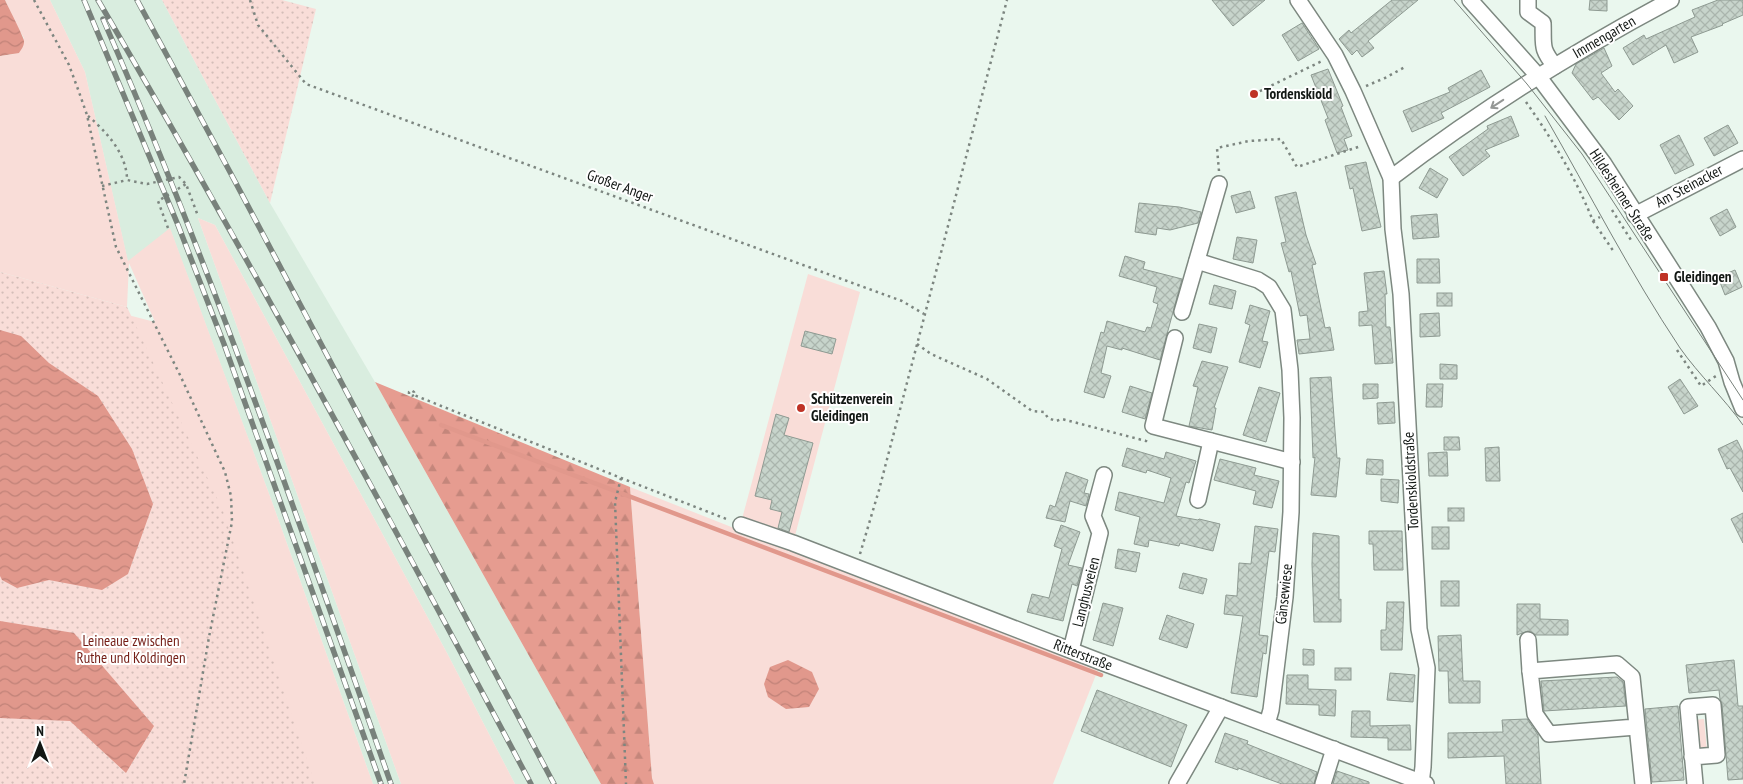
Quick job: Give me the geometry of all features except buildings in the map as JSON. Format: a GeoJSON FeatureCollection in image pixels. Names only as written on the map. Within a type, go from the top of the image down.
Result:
{"type":"FeatureCollection","features":[{"type":"Feature","properties":{"kind":"street","name":"Tordenskioldstraße"},"geometry":{"type":"LineString","coordinates":[[1298,0],[1335,55],[1391,178],[1393,229],[1401,294],[1419,629],[1427,668],[1424,783]]}},
{"type":"Feature","properties":{"kind":"street","name":"Hildesheimer Straße"},"geometry":{"type":"LineString","coordinates":[[1470,0],[1538,76],[1604,164],[1723,353],[1743,409]]}},
{"type":"Feature","properties":{"kind":"street"},"geometry":{"type":"LineString","coordinates":[[1528,0],[1528,12],[1543,23],[1543,47],[1546,55],[1555,66]]}},
{"type":"Feature","properties":{"kind":"street","name":"Immengarten"},"geometry":{"type":"LineString","coordinates":[[1538,76],[1602,37],[1671,0]]}},
{"type":"Feature","properties":{"kind":"street"},"geometry":{"type":"LineString","coordinates":[[1391,178],[1432,146],[1538,76]]}},
{"type":"Feature","properties":{"kind":"street","name":"Am Steinacker"},"geometry":{"type":"LineString","coordinates":[[1636,215],[1743,159]]}},
{"type":"Feature","properties":{"kind":"street"},"geometry":{"type":"LineString","coordinates":[[1182,312],[1219,184]]}},
{"type":"Feature","properties":{"kind":"street","name":"Gänsewiese"},"geometry":{"type":"LineString","coordinates":[[1197,261],[1258,280],[1269,286],[1283,310],[1290,370],[1292,418],[1291,512],[1285,597],[1271,710],[1267,724]]}},
{"type":"Feature","properties":{"kind":"street"},"geometry":{"type":"LineString","coordinates":[[1175,338],[1153,426],[1292,462]]}},
{"type":"Feature","properties":{"kind":"street"},"geometry":{"type":"LineString","coordinates":[[1198,500],[1211,442]]}},
{"type":"Feature","properties":{"kind":"street","name":"Langhusveien"},"geometry":{"type":"LineString","coordinates":[[1071,650],[1100,533],[1093,516],[1104,474]]}},
{"type":"Feature","properties":{"kind":"street","name":"Ritterstraße"},"geometry":{"type":"LineString","coordinates":[[741,525],[1424,783]]}},
{"type":"Feature","properties":{"kind":"street"},"geometry":{"type":"LineString","coordinates":[[1528,640],[1534,714],[1548,734],[1636,727]]}},
{"type":"Feature","properties":{"kind":"street"},"geometry":{"type":"LineString","coordinates":[[1530,671],[1617,664],[1632,677],[1636,727],[1644,784]]}},
{"type":"Feature","properties":{"kind":"street"},"geometry":{"type":"LineString","coordinates":[[1177,784],[1221,707]]}},
{"type":"Feature","properties":{"kind":"street"},"geometry":{"type":"LineString","coordinates":[[1323,784],[1334,749]]}},
{"type":"Feature","properties":{"kind":"street"},"geometry":{"type":"LineString","coordinates":[[1692,757],[1695,784]]}},
{"type":"Feature","properties":{"kind":"path"},"geometry":{"type":"LineString","coordinates":[[34,0],[69,65],[87,115],[116,247],[180,375],[225,472],[231,496],[232,522],[209,637],[184,784]]}},
{"type":"Feature","properties":{"kind":"path","name":"Großer Anger"},"geometry":{"type":"LineString","coordinates":[[250,0],[258,25],[306,84],[902,301],[924,314]]}},
{"type":"Feature","properties":{"kind":"path"},"geometry":{"type":"LineString","coordinates":[[856,568],[879,490],[1007,0]]}},
{"type":"Feature","properties":{"kind":"path"},"geometry":{"type":"LineString","coordinates":[[1254,94],[1335,55]]}},
{"type":"Feature","properties":{"kind":"path"},"geometry":{"type":"LineString","coordinates":[[1353,91],[1385,78],[1405,67]]}},
{"type":"Feature","properties":{"kind":"path"},"geometry":{"type":"LineString","coordinates":[[1517,91],[1559,151],[1586,203],[1593,221],[1614,252]]}},
{"type":"Feature","properties":{"kind":"path"},"geometry":{"type":"LineString","coordinates":[[87,115],[102,127],[120,152],[127,171],[128,180]]}},
{"type":"Feature","properties":{"kind":"path"},"geometry":{"type":"LineString","coordinates":[[1219,184],[1218,148],[1249,141],[1281,139],[1296,166],[1349,151],[1374,141]]}},
{"type":"Feature","properties":{"kind":"path"},"geometry":{"type":"LineString","coordinates":[[102,186],[128,180],[147,184],[179,176],[186,184],[198,216]]}},
{"type":"Feature","properties":{"kind":"path"},"geometry":{"type":"LineString","coordinates":[[168,228],[158,201],[186,184]]}},
{"type":"Feature","properties":{"kind":"path"},"geometry":{"type":"LineString","coordinates":[[1612,210],[1632,240]]}},
{"type":"Feature","properties":{"kind":"path"},"geometry":{"type":"LineString","coordinates":[[1593,221],[1600,216]]}},
{"type":"Feature","properties":{"kind":"path"},"geometry":{"type":"LineString","coordinates":[[917,344],[931,354],[987,379],[1032,410],[1044,412],[1048,418],[1056,422],[1062,419],[1146,441],[1153,426]]}},
{"type":"Feature","properties":{"kind":"path"},"geometry":{"type":"LineString","coordinates":[[1677,350],[1700,386],[1728,367]]}},
{"type":"Feature","properties":{"kind":"path"},"geometry":{"type":"LineString","coordinates":[[414,395],[741,525]]}},
{"type":"Feature","properties":{"kind":"path"},"geometry":{"type":"LineString","coordinates":[[621,478],[615,502],[626,784]]}},
{"type":"Feature","properties":{"kind":"shaded area"},"geometry":{"type":"Polygon","coordinates":[[[50,0],[162,0],[270,203],[375,382],[601,784],[515,784],[447,653],[215,225],[198,218],[401,784],[373,784],[271,499],[170,229],[128,262],[85,72],[50,0]]]}},
{"type":"Feature","properties":{"kind":"green space","name":"Leineaue zwischen Ruthe und Koldingen"},"geometry":{"type":"Polygon","coordinates":[[[5,0],[50,0],[85,72],[128,261],[170,228],[271,499],[373,784],[0,784],[0,282],[155,322],[129,263],[127,307],[0,272],[0,56],[14,54],[24,38],[5,0]]]}},
{"type":"Feature","properties":{"kind":"green space"},"geometry":{"type":"Polygon","coordinates":[[[162,0],[282,0],[316,9],[270,203],[162,0]]]}},
{"type":"Feature","properties":{"kind":"green space"},"geometry":{"type":"Polygon","coordinates":[[[198,218],[215,225],[447,653],[515,784],[401,784],[198,218]]]}},
{"type":"Feature","properties":{"kind":"green space","name":"Leineaue zwischen Ruthe und Koldingen"},"geometry":{"type":"Polygon","coordinates":[[[0,272],[127,307],[223,511],[315,784],[0,784],[0,272]]]}},
{"type":"Feature","properties":{"kind":"green space"},"geometry":{"type":"Polygon","coordinates":[[[808,274],[860,292],[793,543],[1101,662],[1053,784],[654,784],[652,778],[630,487],[739,530],[808,274]]]}},
{"type":"Feature","properties":{"kind":"green space"},"geometry":{"type":"Polygon","coordinates":[[[375,382],[630,487],[652,778],[654,784],[601,784],[375,382]]]}},
{"type":"Feature","properties":{"kind":"green space"},"geometry":{"type":"Polygon","coordinates":[[[1704,719],[1707,751],[1697,752],[1694,720],[1704,719]]]}},
{"type":"Feature","properties":{"kind":"water"},"geometry":{"type":"Polygon","coordinates":[[[0,0],[5,0],[24,40],[24,45],[19,53],[0,56],[0,0]]]}},
{"type":"Feature","properties":{"kind":"water"},"geometry":{"type":"Polygon","coordinates":[[[0,330],[21,336],[49,363],[98,396],[132,449],[153,504],[128,574],[102,590],[49,580],[17,588],[2,580],[0,576],[0,330]]]}},
{"type":"Feature","properties":{"kind":"water"},"geometry":{"type":"Polygon","coordinates":[[[0,621],[74,633],[154,726],[126,773],[70,721],[0,718],[0,621]]]}},
{"type":"Feature","properties":{"kind":"water"},"geometry":{"type":"Polygon","coordinates":[[[788,660],[812,672],[819,689],[809,707],[786,709],[768,697],[764,684],[770,667],[788,660]]]}},
{"type":"Feature","properties":{"kind":"waterway"},"geometry":{"type":"LineString","coordinates":[[441,425],[1101,675]]}},
{"type":"Feature","properties":{"kind":"tram line"},"geometry":{"type":"LineString","coordinates":[[1454,0],[1527,84],[1582,154],[1743,400]]}},
{"type":"Feature","properties":{"kind":"tram line"},"geometry":{"type":"LineString","coordinates":[[1545,116],[1627,262],[1662,320],[1687,358],[1743,425]]}},
{"type":"Feature","properties":{"kind":"railway"},"geometry":{"type":"LineString","coordinates":[[84,0],[178,225],[224,344],[381,784]]}},
{"type":"Feature","properties":{"kind":"railway"},"geometry":{"type":"LineString","coordinates":[[98,0],[210,194],[319,390],[531,784]]}},
{"type":"Feature","properties":{"kind":"railway"},"geometry":{"type":"LineString","coordinates":[[137,0],[554,784]]}},
{"type":"Feature","properties":{"kind":"railway"},"geometry":{"type":"LineString","coordinates":[[103,19],[143,113],[218,303],[289,495],[391,784]]}},
{"type":"Feature","properties":{"kind":"place","name":"Tordenskiold"},"geometry":{"type":"Point","coordinates":[1254,94]}},
{"type":"Feature","properties":{"kind":"place","name":"Gleidingen"},"geometry":{"type":"Point","coordinates":[1664,277]}},
{"type":"Feature","properties":{"kind":"place","name":"Schützenverein Gleidingen"},"geometry":{"type":"Point","coordinates":[801,408]}}]}
